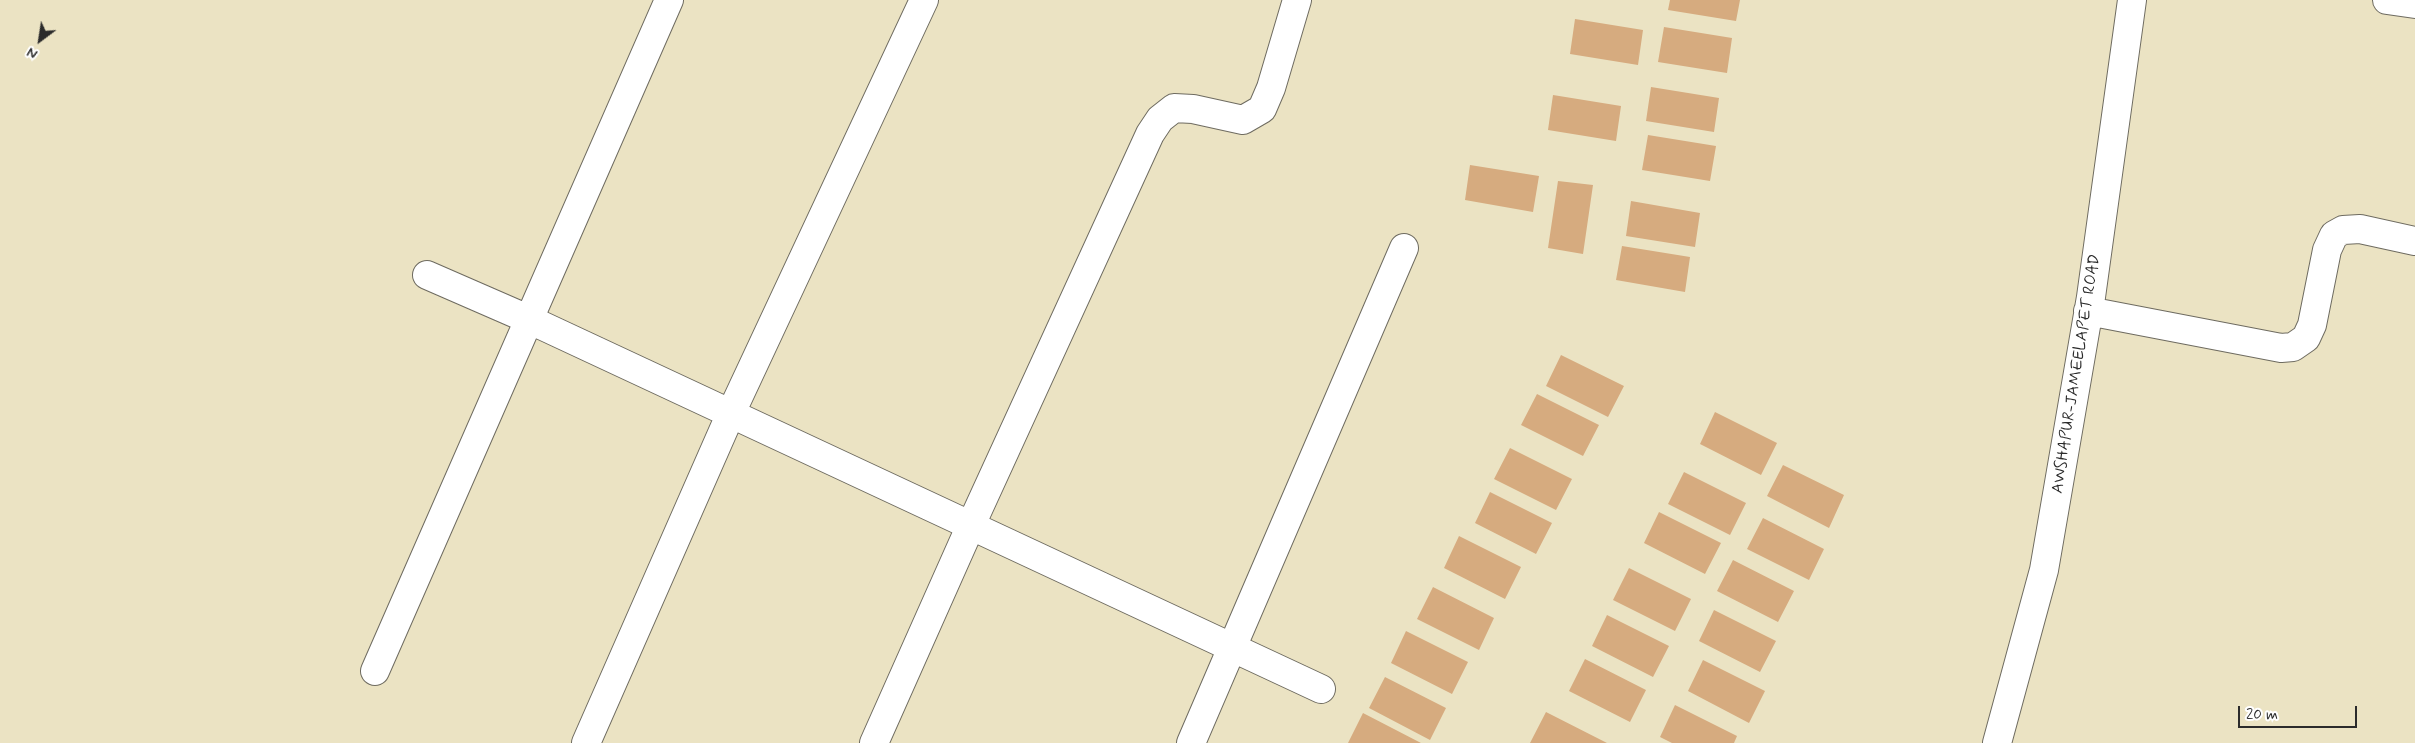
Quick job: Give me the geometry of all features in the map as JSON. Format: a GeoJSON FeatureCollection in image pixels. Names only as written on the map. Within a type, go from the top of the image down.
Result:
{"type":"FeatureCollection","features":[{"type":"Feature","properties":{"kind":"street"},"geometry":{"type":"LineString","coordinates":[[375,671],[668,0]]}},
{"type":"Feature","properties":{"kind":"street"},"geometry":{"type":"LineString","coordinates":[[586,743],[731,413],[924,0]]}},
{"type":"Feature","properties":{"kind":"street"},"geometry":{"type":"LineString","coordinates":[[874,743],[970,525],[1150,134],[1160,120],[1174,108],[1193,109],[1243,120],[1262,109],[1271,88],[1297,0]]}},
{"type":"Feature","properties":{"kind":"street","name":"AWSHAPUR-JAMEELAPET ROAD"},"geometry":{"type":"LineString","coordinates":[[1997,743],[2044,570],[2088,311],[2132,0]]}},
{"type":"Feature","properties":{"kind":"street"},"geometry":{"type":"LineString","coordinates":[[2387,0],[2415,4]]}},
{"type":"Feature","properties":{"kind":"street"},"geometry":{"type":"LineString","coordinates":[[2088,311],[2281,348],[2294,347],[2306,338],[2312,325],[2327,250],[2334,235],[2344,230],[2360,229],[2415,241]]}},
{"type":"Feature","properties":{"kind":"street"},"geometry":{"type":"LineString","coordinates":[[1190,743],[1233,648],[1404,248]]}},
{"type":"Feature","properties":{"kind":"street"},"geometry":{"type":"LineString","coordinates":[[427,275],[528,319],[1321,688]]}},
{"type":"Feature","properties":{"kind":"building"},"geometry":{"type":"Polygon","coordinates":[[[1670,0],[1740,0],[1736,21],[1668,10],[1670,0]]]}},
{"type":"Feature","properties":{"kind":"building"},"geometry":{"type":"Polygon","coordinates":[[[1575,19],[1643,30],[1638,65],[1570,54],[1575,19]]]}},
{"type":"Feature","properties":{"kind":"building"},"geometry":{"type":"Polygon","coordinates":[[[1664,27],[1732,38],[1727,73],[1658,62],[1664,27]]]}},
{"type":"Feature","properties":{"kind":"building"},"geometry":{"type":"Polygon","coordinates":[[[1651,87],[1719,98],[1714,132],[1646,121],[1651,87]]]}},
{"type":"Feature","properties":{"kind":"building"},"geometry":{"type":"Polygon","coordinates":[[[1553,95],[1621,106],[1616,141],[1548,130],[1553,95]]]}},
{"type":"Feature","properties":{"kind":"building"},"geometry":{"type":"Polygon","coordinates":[[[1648,135],[1716,146],[1710,181],[1642,170],[1648,135]]]}},
{"type":"Feature","properties":{"kind":"building"},"geometry":{"type":"Polygon","coordinates":[[[1470,165],[1539,176],[1533,212],[1465,200],[1470,165]]]}},
{"type":"Feature","properties":{"kind":"building"},"geometry":{"type":"Polygon","coordinates":[[[1558,181],[1593,185],[1583,254],[1548,248],[1558,181]]]}},
{"type":"Feature","properties":{"kind":"building"},"geometry":{"type":"Polygon","coordinates":[[[1631,201],[1700,213],[1695,247],[1626,236],[1631,201]]]}},
{"type":"Feature","properties":{"kind":"building"},"geometry":{"type":"Polygon","coordinates":[[[1622,246],[1690,257],[1685,292],[1616,280],[1622,246]]]}},
{"type":"Feature","properties":{"kind":"building"},"geometry":{"type":"Polygon","coordinates":[[[1561,355],[1624,386],[1608,417],[1546,386],[1561,355]]]}},
{"type":"Feature","properties":{"kind":"building"},"geometry":{"type":"Polygon","coordinates":[[[1537,394],[1599,425],[1583,456],[1521,425],[1537,394]]]}},
{"type":"Feature","properties":{"kind":"building"},"geometry":{"type":"Polygon","coordinates":[[[1715,412],[1777,443],[1761,475],[1700,444],[1715,412]]]}},
{"type":"Feature","properties":{"kind":"building"},"geometry":{"type":"Polygon","coordinates":[[[1510,448],[1572,479],[1556,510],[1494,479],[1510,448]]]}},
{"type":"Feature","properties":{"kind":"building"},"geometry":{"type":"Polygon","coordinates":[[[1783,465],[1844,495],[1829,528],[1767,496],[1783,465]]]}},
{"type":"Feature","properties":{"kind":"building"},"geometry":{"type":"Polygon","coordinates":[[[1684,472],[1746,503],[1730,535],[1668,504],[1684,472]]]}},
{"type":"Feature","properties":{"kind":"building"},"geometry":{"type":"Polygon","coordinates":[[[1490,492],[1552,523],[1536,554],[1475,523],[1490,492]]]}},
{"type":"Feature","properties":{"kind":"building"},"geometry":{"type":"Polygon","coordinates":[[[1659,512],[1721,543],[1705,574],[1644,543],[1659,512]]]}},
{"type":"Feature","properties":{"kind":"building"},"geometry":{"type":"Polygon","coordinates":[[[1763,518],[1824,549],[1809,580],[1747,549],[1763,518]]]}},
{"type":"Feature","properties":{"kind":"building"},"geometry":{"type":"Polygon","coordinates":[[[1459,536],[1521,567],[1505,599],[1444,568],[1459,536]]]}},
{"type":"Feature","properties":{"kind":"building"},"geometry":{"type":"Polygon","coordinates":[[[1733,560],[1794,591],[1778,622],[1717,591],[1733,560]]]}},
{"type":"Feature","properties":{"kind":"building"},"geometry":{"type":"Polygon","coordinates":[[[1629,568],[1691,599],[1675,631],[1613,600],[1629,568]]]}},
{"type":"Feature","properties":{"kind":"building"},"geometry":{"type":"Polygon","coordinates":[[[1433,587],[1494,618],[1479,650],[1417,619],[1433,587]]]}},
{"type":"Feature","properties":{"kind":"building"},"geometry":{"type":"Polygon","coordinates":[[[1714,610],[1776,641],[1760,672],[1699,641],[1714,610]]]}},
{"type":"Feature","properties":{"kind":"building"},"geometry":{"type":"Polygon","coordinates":[[[1607,615],[1669,646],[1653,677],[1592,646],[1607,615]]]}},
{"type":"Feature","properties":{"kind":"building"},"geometry":{"type":"Polygon","coordinates":[[[1406,631],[1468,662],[1452,694],[1391,663],[1406,631]]]}},
{"type":"Feature","properties":{"kind":"building"},"geometry":{"type":"Polygon","coordinates":[[[1585,659],[1646,690],[1630,722],[1569,691],[1585,659]]]}},
{"type":"Feature","properties":{"kind":"building"},"geometry":{"type":"Polygon","coordinates":[[[1703,660],[1765,691],[1749,723],[1688,691],[1703,660]]]}},
{"type":"Feature","properties":{"kind":"building"},"geometry":{"type":"Polygon","coordinates":[[[1385,677],[1446,708],[1430,740],[1369,708],[1385,677]]]}},
{"type":"Feature","properties":{"kind":"building"},"geometry":{"type":"Polygon","coordinates":[[[1675,705],[1737,736],[1734,743],[1672,743],[1660,737],[1675,705]]]}},
{"type":"Feature","properties":{"kind":"building"},"geometry":{"type":"Polygon","coordinates":[[[1546,712],[1607,743],[1530,743],[1546,712]]]}},
{"type":"Feature","properties":{"kind":"building"},"geometry":{"type":"Polygon","coordinates":[[[1363,713],[1421,743],[1348,743],[1363,713]]]}}]}
